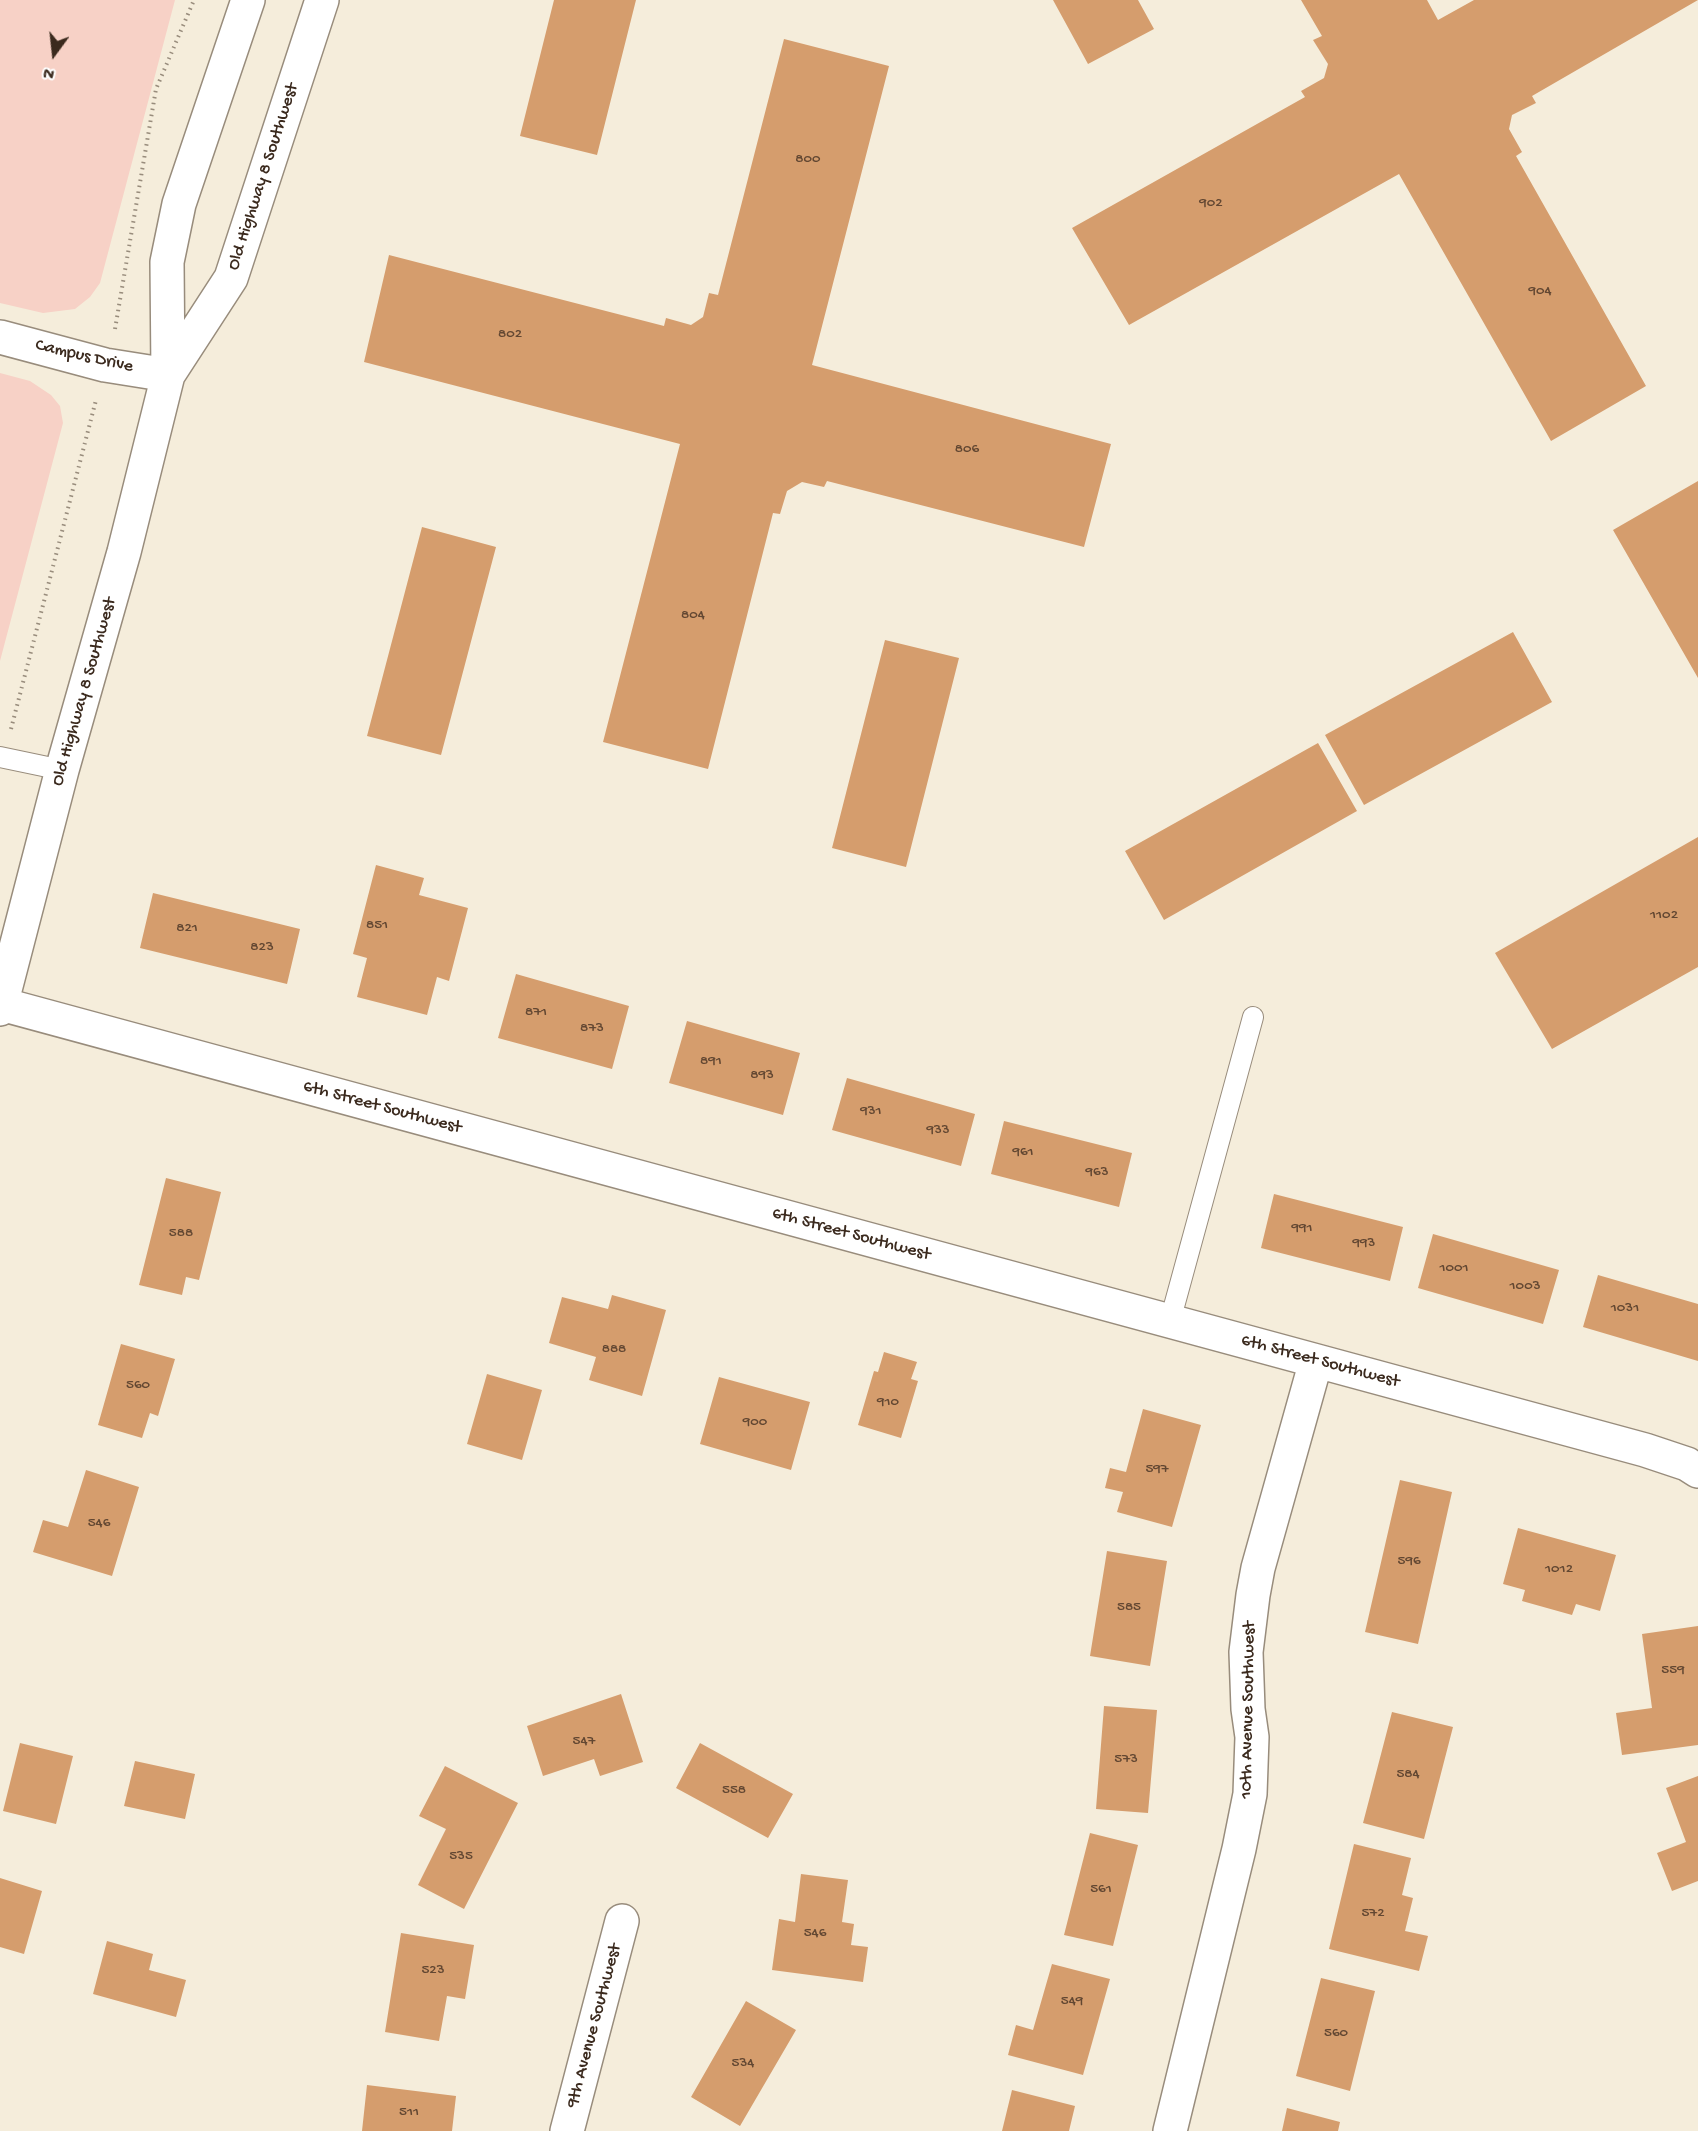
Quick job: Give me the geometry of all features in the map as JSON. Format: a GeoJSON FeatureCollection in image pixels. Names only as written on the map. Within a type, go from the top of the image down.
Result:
{"type":"FeatureCollection","features":[{"type":"Feature","properties":{"kind":"street","name":"Old Highway 8 Southwest"},"geometry":{"type":"LineString","coordinates":[[1,1006],[62,770],[124,552],[168,375],[167,262],[179,204],[248,0]]}},
{"type":"Feature","properties":{"kind":"street","name":"Old Highway 8 Southwest"},"geometry":{"type":"LineString","coordinates":[[168,375],[231,278],[322,0]]}},
{"type":"Feature","properties":{"kind":"street","name":"Campus Drive"},"geometry":{"type":"LineString","coordinates":[[0,337],[105,365],[168,375]]}},
{"type":"Feature","properties":{"kind":"street","name":"6th Street Southwest"},"geometry":{"type":"LineString","coordinates":[[1,1006],[1645,1450],[1687,1464],[1698,1472]]}},
{"type":"Feature","properties":{"kind":"street","name":"10th Avenue Southwest"},"geometry":{"type":"LineString","coordinates":[[1170,2131],[1239,1849],[1250,1794],[1252,1737],[1248,1709],[1246,1652],[1252,1595],[1316,1361]]}},
{"type":"Feature","properties":{"kind":"street","name":"9th Avenue Southwest"},"geometry":{"type":"LineString","coordinates":[[567,2131],[622,1920]]}},
{"type":"Feature","properties":{"kind":"lane"},"geometry":{"type":"LineString","coordinates":[[0,757],[62,770]]}},
{"type":"Feature","properties":{"kind":"lane"},"geometry":{"type":"LineString","coordinates":[[1170,1321],[1253,1017]]}},
{"type":"Feature","properties":{"kind":"shaded area"},"geometry":{"type":"Polygon","coordinates":[[[0,0],[175,0],[100,283],[90,297],[75,309],[43,313],[0,303],[0,0]]]}},
{"type":"Feature","properties":{"kind":"shaded area"},"geometry":{"type":"Polygon","coordinates":[[[0,373],[30,381],[51,395],[60,406],[63,423],[0,661],[0,373]]]}},
{"type":"Feature","properties":{"kind":"building"},"geometry":{"type":"Polygon","coordinates":[[[554,0],[636,0],[597,155],[520,136],[554,0]]]}},
{"type":"Feature","properties":{"kind":"building"},"geometry":{"type":"Polygon","coordinates":[[[1053,0],[1138,0],[1154,29],[1088,64],[1053,0]]]}},
{"type":"Feature","properties":{"kind":"building"},"geometry":{"type":"Polygon","coordinates":[[[1301,0],[1427,0],[1438,20],[1474,0],[1698,0],[1532,96],[1536,103],[1512,115],[1509,129],[1522,152],[1516,156],[1646,386],[1551,441],[1399,174],[1129,325],[1072,228],[1305,97],[1301,91],[1324,78],[1328,64],[1313,40],[1322,36],[1301,0]]]}},
{"type":"Feature","properties":{"kind":"building"},"geometry":{"type":"Polygon","coordinates":[[[784,39],[889,66],[812,365],[1111,444],[1084,547],[827,481],[824,487],[802,482],[787,491],[780,514],[773,513],[708,769],[603,742],[680,444],[364,362],[389,255],[664,326],[666,318],[691,325],[703,317],[709,293],[718,295],[784,39]]]}},
{"type":"Feature","properties":{"kind":"building"},"geometry":{"type":"Polygon","coordinates":[[[1698,481],[1698,678],[1613,530],[1698,481]]]}},
{"type":"Feature","properties":{"kind":"building"},"geometry":{"type":"Polygon","coordinates":[[[422,527],[496,547],[441,755],[367,736],[422,527]]]}},
{"type":"Feature","properties":{"kind":"building"},"geometry":{"type":"Polygon","coordinates":[[[1513,632],[1552,702],[1364,805],[1325,735],[1513,632]]]}},
{"type":"Feature","properties":{"kind":"building"},"geometry":{"type":"Polygon","coordinates":[[[885,640],[959,658],[906,867],[832,848],[885,640]]]}},
{"type":"Feature","properties":{"kind":"building"},"geometry":{"type":"Polygon","coordinates":[[[1318,743],[1357,811],[1164,920],[1125,851],[1318,743]]]}},
{"type":"Feature","properties":{"kind":"building"},"geometry":{"type":"Polygon","coordinates":[[[1698,837],[1698,967],[1552,1049],[1495,953],[1698,837]]]}},
{"type":"Feature","properties":{"kind":"building"},"geometry":{"type":"Polygon","coordinates":[[[376,865],[424,878],[419,895],[468,908],[449,981],[437,977],[427,1015],[357,997],[367,958],[353,954],[376,865]]]}},
{"type":"Feature","properties":{"kind":"building"},"geometry":{"type":"Polygon","coordinates":[[[153,893],[300,929],[287,984],[140,948],[153,893]]]}},
{"type":"Feature","properties":{"kind":"building"},"geometry":{"type":"Polygon","coordinates":[[[516,974],[629,1006],[612,1069],[498,1038],[516,974]]]}},
{"type":"Feature","properties":{"kind":"building"},"geometry":{"type":"Polygon","coordinates":[[[687,1021],[800,1053],[783,1115],[669,1083],[687,1021]]]}},
{"type":"Feature","properties":{"kind":"building"},"geometry":{"type":"Polygon","coordinates":[[[847,1078],[975,1114],[961,1166],[832,1130],[847,1078]]]}},
{"type":"Feature","properties":{"kind":"building"},"geometry":{"type":"Polygon","coordinates":[[[1004,1121],[1132,1153],[1119,1207],[991,1174],[1004,1121]]]}},
{"type":"Feature","properties":{"kind":"building"},"geometry":{"type":"Polygon","coordinates":[[[166,1178],[221,1192],[199,1280],[186,1277],[182,1295],[139,1285],[166,1178]]]}},
{"type":"Feature","properties":{"kind":"building"},"geometry":{"type":"Polygon","coordinates":[[[1274,1194],[1403,1227],[1390,1281],[1261,1248],[1274,1194]]]}},
{"type":"Feature","properties":{"kind":"building"},"geometry":{"type":"Polygon","coordinates":[[[1433,1234],[1559,1270],[1543,1324],[1418,1288],[1433,1234]]]}},
{"type":"Feature","properties":{"kind":"building"},"geometry":{"type":"Polygon","coordinates":[[[1598,1275],[1698,1304],[1698,1361],[1583,1327],[1598,1275]]]}},
{"type":"Feature","properties":{"kind":"building"},"geometry":{"type":"Polygon","coordinates":[[[612,1295],[666,1310],[642,1396],[589,1380],[596,1357],[549,1343],[562,1297],[608,1309],[612,1295]]]}},
{"type":"Feature","properties":{"kind":"building"},"geometry":{"type":"Polygon","coordinates":[[[121,1344],[175,1359],[158,1416],[150,1413],[142,1438],[98,1425],[121,1344]]]}},
{"type":"Feature","properties":{"kind":"building"},"geometry":{"type":"Polygon","coordinates":[[[884,1352],[917,1362],[911,1379],[918,1381],[901,1438],[858,1425],[874,1371],[878,1372],[884,1352]]]}},
{"type":"Feature","properties":{"kind":"building"},"geometry":{"type":"Polygon","coordinates":[[[487,1374],[542,1390],[522,1460],[467,1444],[487,1374]]]}},
{"type":"Feature","properties":{"kind":"building"},"geometry":{"type":"Polygon","coordinates":[[[719,1377],[810,1402],[791,1470],[700,1444],[719,1377]]]}},
{"type":"Feature","properties":{"kind":"building"},"geometry":{"type":"Polygon","coordinates":[[[1143,1409],[1201,1425],[1172,1527],[1117,1512],[1123,1492],[1105,1488],[1110,1468],[1126,1472],[1143,1409]]]}},
{"type":"Feature","properties":{"kind":"building"},"geometry":{"type":"Polygon","coordinates":[[[86,1470],[139,1487],[112,1576],[33,1552],[43,1520],[68,1527],[86,1470]]]}},
{"type":"Feature","properties":{"kind":"building"},"geometry":{"type":"Polygon","coordinates":[[[1400,1480],[1452,1492],[1418,1644],[1365,1632],[1400,1480]]]}},
{"type":"Feature","properties":{"kind":"building"},"geometry":{"type":"Polygon","coordinates":[[[1518,1528],[1616,1555],[1600,1611],[1576,1604],[1572,1615],[1522,1601],[1525,1590],[1503,1584],[1518,1528]]]}},
{"type":"Feature","properties":{"kind":"building"},"geometry":{"type":"Polygon","coordinates":[[[1107,1551],[1167,1561],[1150,1666],[1090,1656],[1107,1551]]]}},
{"type":"Feature","properties":{"kind":"building"},"geometry":{"type":"Polygon","coordinates":[[[1698,1626],[1698,1745],[1622,1755],[1616,1713],[1652,1708],[1642,1634],[1698,1626]]]}},
{"type":"Feature","properties":{"kind":"building"},"geometry":{"type":"Polygon","coordinates":[[[621,1694],[643,1762],[600,1776],[594,1759],[543,1776],[527,1726],[621,1694]]]}},
{"type":"Feature","properties":{"kind":"building"},"geometry":{"type":"Polygon","coordinates":[[[1104,1706],[1157,1710],[1148,1813],[1096,1809],[1104,1706]]]}},
{"type":"Feature","properties":{"kind":"building"},"geometry":{"type":"Polygon","coordinates":[[[1392,1712],[1453,1727],[1424,1839],[1363,1823],[1392,1712]]]}},
{"type":"Feature","properties":{"kind":"building"},"geometry":{"type":"Polygon","coordinates":[[[20,1743],[73,1756],[56,1824],[3,1811],[20,1743]]]}},
{"type":"Feature","properties":{"kind":"building"},"geometry":{"type":"Polygon","coordinates":[[[700,1743],[793,1794],[768,1838],[676,1788],[700,1743]]]}},
{"type":"Feature","properties":{"kind":"building"},"geometry":{"type":"Polygon","coordinates":[[[135,1761],[195,1774],[185,1819],[124,1806],[135,1761]]]}},
{"type":"Feature","properties":{"kind":"building"},"geometry":{"type":"Polygon","coordinates":[[[445,1766],[518,1803],[464,1909],[418,1885],[446,1829],[419,1816],[445,1766]]]}},
{"type":"Feature","properties":{"kind":"building"},"geometry":{"type":"Polygon","coordinates":[[[1698,1776],[1698,1881],[1672,1891],[1657,1853],[1686,1842],[1666,1788],[1698,1776]]]}},
{"type":"Feature","properties":{"kind":"building"},"geometry":{"type":"Polygon","coordinates":[[[1090,1833],[1138,1845],[1113,1946],[1064,1935],[1090,1833]]]}},
{"type":"Feature","properties":{"kind":"building"},"geometry":{"type":"Polygon","coordinates":[[[1354,1844],[1411,1858],[1402,1895],[1413,1898],[1405,1931],[1428,1936],[1419,1971],[1329,1949],[1354,1844]]]}},
{"type":"Feature","properties":{"kind":"building"},"geometry":{"type":"Polygon","coordinates":[[[801,1874],[848,1880],[842,1922],[854,1924],[851,1945],[868,1947],[863,1982],[772,1970],[779,1919],[795,1922],[801,1874]]]}},
{"type":"Feature","properties":{"kind":"building"},"geometry":{"type":"Polygon","coordinates":[[[0,1878],[42,1891],[24,1954],[0,1947],[0,1878]]]}},
{"type":"Feature","properties":{"kind":"building"},"geometry":{"type":"Polygon","coordinates":[[[401,1933],[474,1945],[465,1999],[447,1996],[439,2041],[385,2032],[401,1933]]]}},
{"type":"Feature","properties":{"kind":"building"},"geometry":{"type":"Polygon","coordinates":[[[107,1941],[153,1954],[149,1970],[186,1980],[176,2017],[93,1994],[107,1941]]]}},
{"type":"Feature","properties":{"kind":"building"},"geometry":{"type":"Polygon","coordinates":[[[1052,1964],[1110,1979],[1083,2075],[1008,2055],[1016,2025],[1033,2030],[1052,1964]]]}},
{"type":"Feature","properties":{"kind":"building"},"geometry":{"type":"Polygon","coordinates":[[[1321,1978],[1375,1991],[1350,2091],[1296,2076],[1321,1978]]]}},
{"type":"Feature","properties":{"kind":"building"},"geometry":{"type":"Polygon","coordinates":[[[746,2001],[796,2030],[740,2126],[691,2097],[746,2001]]]}},
{"type":"Feature","properties":{"kind":"building"},"geometry":{"type":"Polygon","coordinates":[[[367,2085],[456,2096],[452,2131],[362,2131],[367,2085]]]}},
{"type":"Feature","properties":{"kind":"building"},"geometry":{"type":"Polygon","coordinates":[[[1012,2090],[1075,2106],[1069,2131],[1002,2131],[1012,2090]]]}},
{"type":"Feature","properties":{"kind":"building"},"geometry":{"type":"Polygon","coordinates":[[[1287,2108],[1340,2122],[1338,2131],[1282,2131],[1287,2108]]]}}]}
